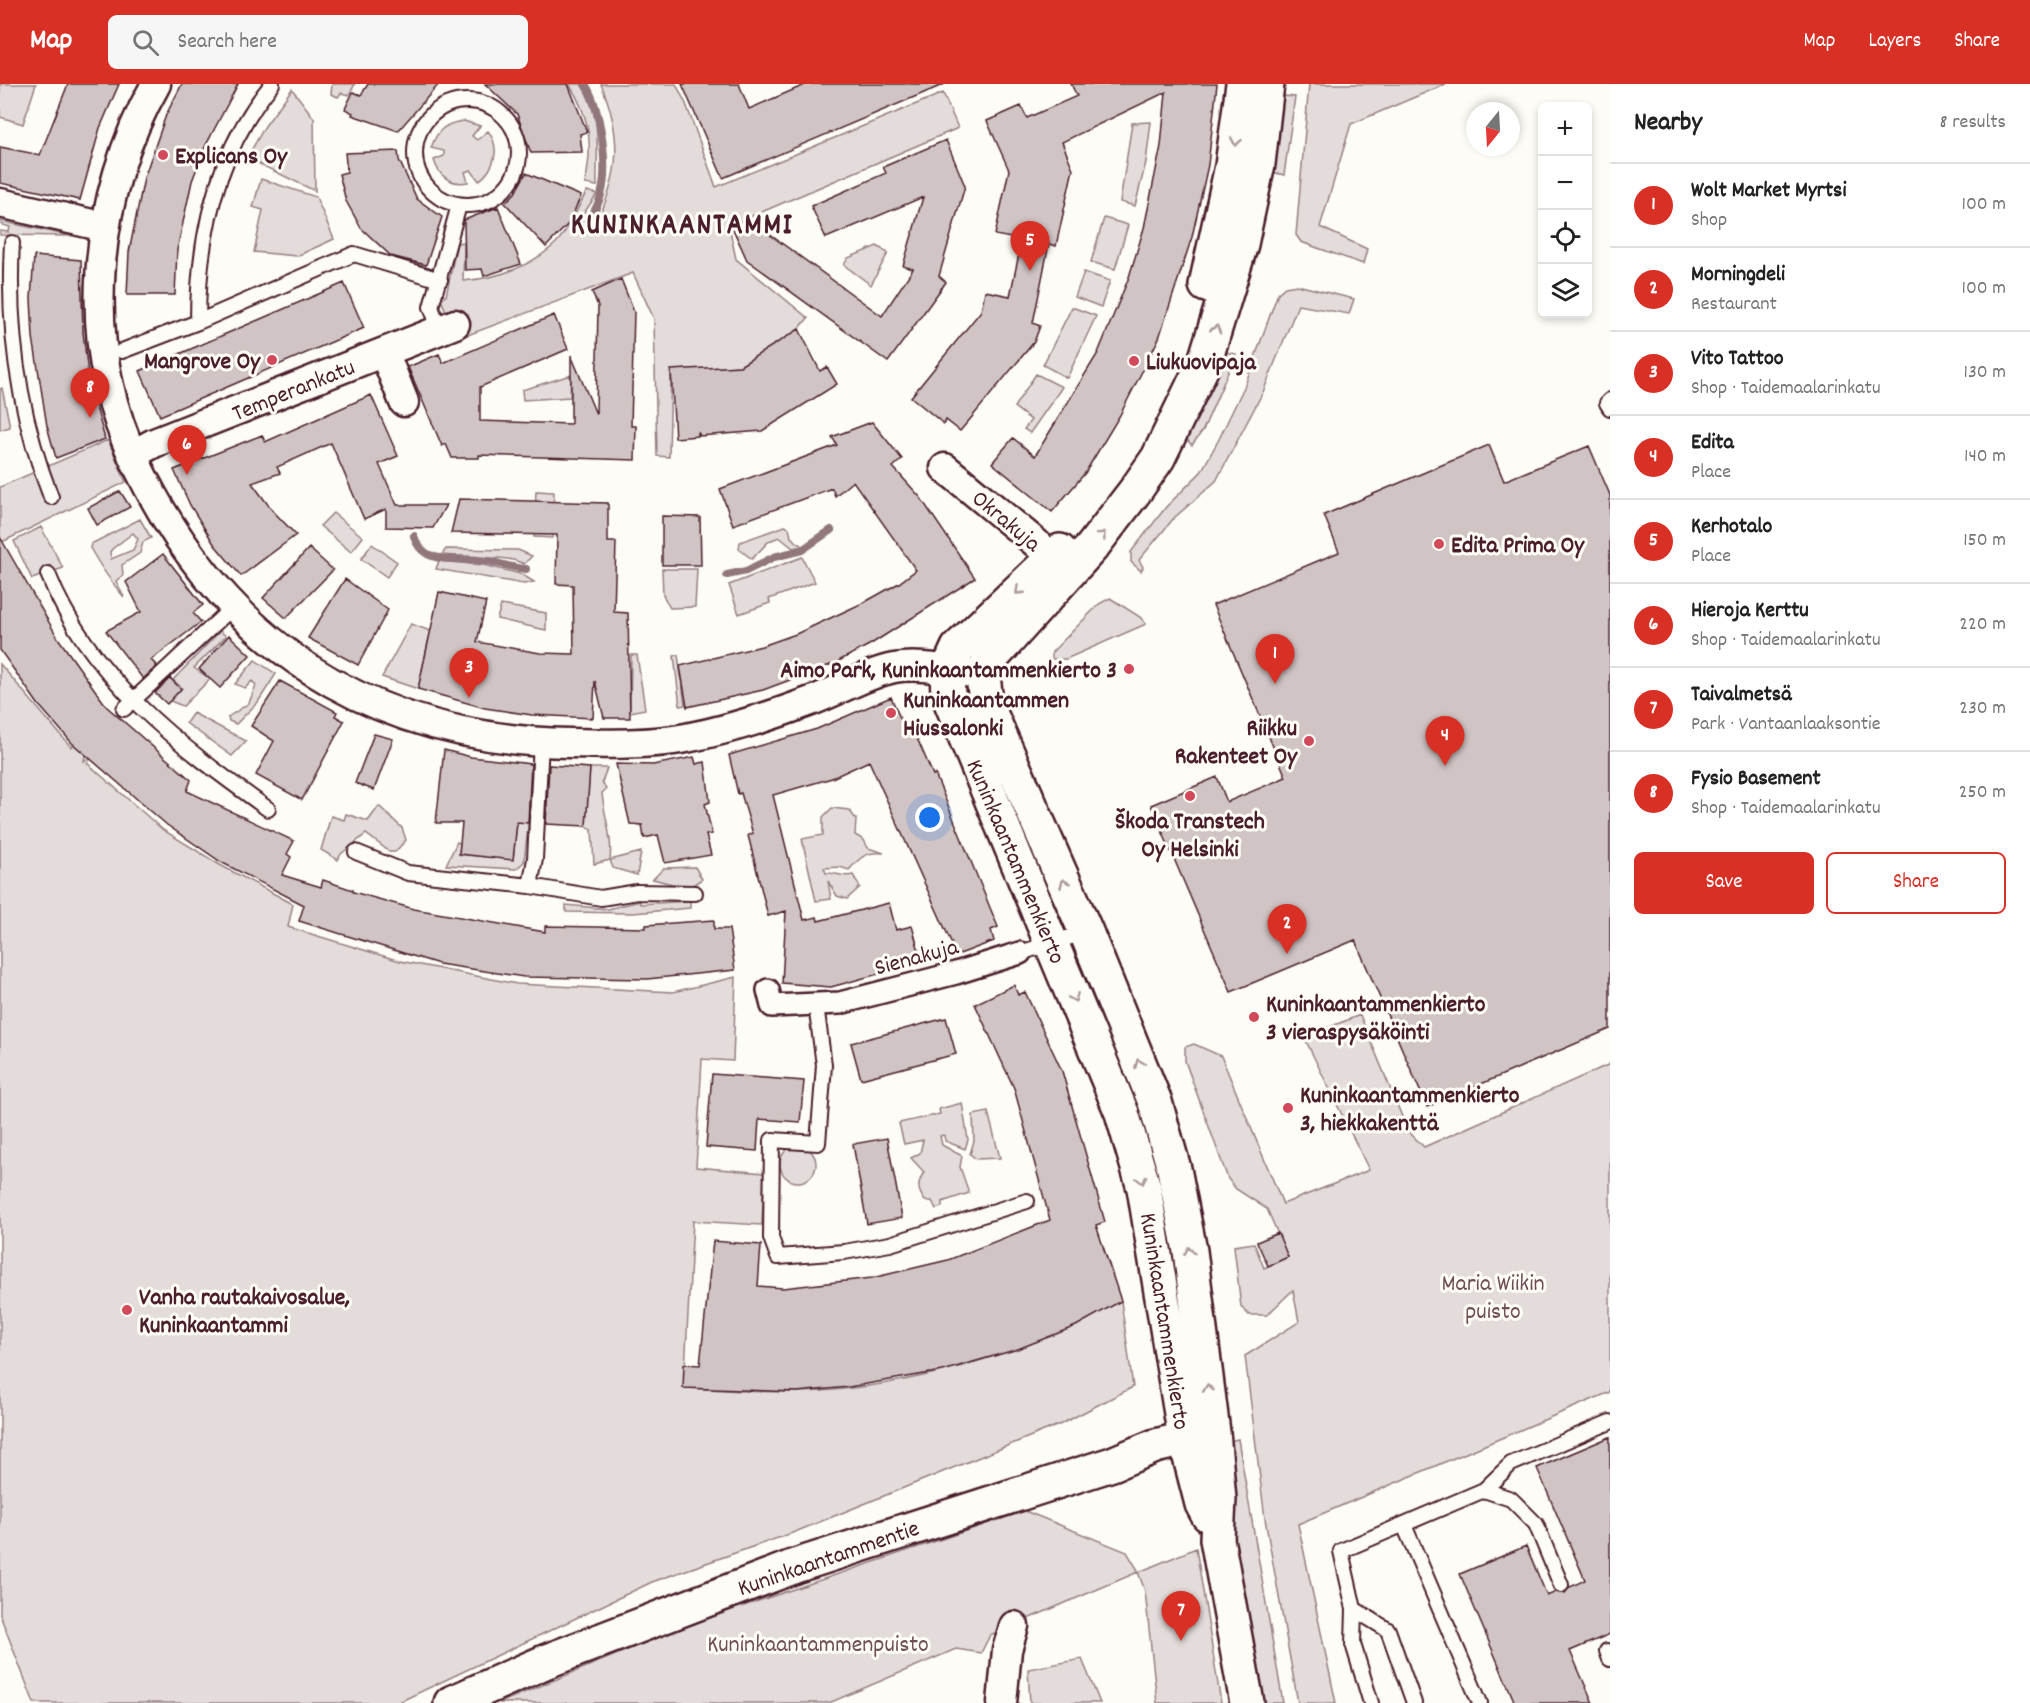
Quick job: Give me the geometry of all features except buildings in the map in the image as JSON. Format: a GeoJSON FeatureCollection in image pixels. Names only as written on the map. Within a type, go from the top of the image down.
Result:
{"type":"FeatureCollection","features":[{"type":"Feature","properties":{"kind":"street"},"geometry":{"type":"LineString","coordinates":[[156,84],[135,125],[124,155],[105,226],[101,269],[105,357],[112,400],[132,455],[171,526],[203,570],[234,606],[283,650],[330,682],[370,704],[435,727],[480,735],[541,742],[609,743],[688,738],[813,701],[892,668],[911,666],[947,672],[983,674],[988,662],[1060,567],[1111,490],[1145,435],[1185,349],[1200,308],[1219,237],[1238,135],[1243,84]]}},
{"type":"Feature","properties":{"kind":"street"},"geometry":{"type":"LineString","coordinates":[[947,672],[961,644],[1060,567],[1092,547],[1158,458],[1205,361],[1241,244],[1258,164],[1267,84]]}},
{"type":"Feature","properties":{"kind":"street"},"geometry":{"type":"LineString","coordinates":[[0,203],[105,226]]}},
{"type":"Feature","properties":{"kind":"street","name":"Temperankatu"},"geometry":{"type":"LineString","coordinates":[[132,455],[154,444],[447,327]]}},
{"type":"Feature","properties":{"kind":"street"},"geometry":{"type":"LineString","coordinates":[[384,352],[405,402]]}},
{"type":"Feature","properties":{"kind":"street","name":"Okrakuja"},"geometry":{"type":"LineString","coordinates":[[945,468],[1060,567]]}},
{"type":"Feature","properties":{"kind":"street","name":"Kuninkaantammenkierto"},"geometry":{"type":"LineString","coordinates":[[947,672],[948,695],[1115,1093],[1142,1179],[1199,1435]]}},
{"type":"Feature","properties":{"kind":"street","name":"Kuninkaantammenkierto"},"geometry":{"type":"LineString","coordinates":[[983,674],[986,704],[1086,932],[1155,1102],[1176,1176],[1190,1251],[1202,1504],[1217,1534],[1246,1703]]}},
{"type":"Feature","properties":{"kind":"street","name":"Sienakuja"},"geometry":{"type":"LineString","coordinates":[[768,990],[772,1006],[840,1003],[1020,953]]}},
{"type":"Feature","properties":{"kind":"street","name":"Kuninkaantammentie"},"geometry":{"type":"LineString","coordinates":[[451,1703],[547,1661],[795,1566],[1199,1435]]}},
{"type":"Feature","properties":{"kind":"street"},"geometry":{"type":"LineString","coordinates":[[1002,1703],[1007,1650],[1014,1626]]}},
{"type":"Feature","properties":{"kind":"lane"},"geometry":{"type":"LineString","coordinates":[[198,322],[201,250],[216,190],[241,129],[272,84]]}},
{"type":"Feature","properties":{"kind":"lane"},"geometry":{"type":"LineString","coordinates":[[459,101],[476,101],[488,105],[510,123],[517,136],[518,165],[511,182],[499,195],[483,203],[459,205],[442,199],[427,188],[415,164],[415,145],[420,129],[437,110],[459,101]]}},
{"type":"Feature","properties":{"kind":"lane"},"geometry":{"type":"LineString","coordinates":[[447,327],[431,307],[459,205]]}},
{"type":"Feature","properties":{"kind":"lane"},"geometry":{"type":"LineString","coordinates":[[12,243],[10,298],[18,379],[24,417],[51,497]]}},
{"type":"Feature","properties":{"kind":"lane"},"geometry":{"type":"LineString","coordinates":[[122,351],[198,322],[354,254],[440,280]]}},
{"type":"Feature","properties":{"kind":"lane"},"geometry":{"type":"LineString","coordinates":[[1610,400],[1607,403],[1610,408]]}},
{"type":"Feature","properties":{"kind":"lane"},"geometry":{"type":"LineString","coordinates":[[48,574],[60,604],[128,706],[268,809]]}},
{"type":"Feature","properties":{"kind":"lane"},"geometry":{"type":"LineString","coordinates":[[128,706],[234,606]]}},
{"type":"Feature","properties":{"kind":"lane"},"geometry":{"type":"LineString","coordinates":[[530,886],[535,859],[541,742]]}},
{"type":"Feature","properties":{"kind":"lane"},"geometry":{"type":"LineString","coordinates":[[356,852],[408,873],[530,886],[601,898],[637,891],[695,893]]}},
{"type":"Feature","properties":{"kind":"lane","name":"Sienakuja"},"geometry":{"type":"LineString","coordinates":[[1020,953],[1086,932]]}},
{"type":"Feature","properties":{"kind":"lane"},"geometry":{"type":"LineString","coordinates":[[816,1005],[824,1065],[818,1143],[772,1140],[771,1238],[778,1257],[844,1252],[890,1244],[1028,1201]]}},
{"type":"Feature","properties":{"kind":"lane"},"geometry":{"type":"LineString","coordinates":[[1371,1703],[1353,1644],[1353,1610],[1341,1551],[1484,1490],[1511,1464],[1610,1422]]}},
{"type":"Feature","properties":{"kind":"lane"},"geometry":{"type":"LineString","coordinates":[[1484,1490],[1511,1499],[1536,1524],[1561,1585]]}},
{"type":"Feature","properties":{"kind":"lane"},"geometry":{"type":"LineString","coordinates":[[1404,1525],[1480,1703]]}},
{"type":"Feature","properties":{"kind":"lane"},"geometry":{"type":"LineString","coordinates":[[1353,1610],[1388,1630],[1414,1703]]}},
{"type":"Feature","properties":{"kind":"green space"},"geometry":{"type":"Polygon","coordinates":[[[0,84],[36,84],[23,124],[0,117],[0,84]]]}},
{"type":"Feature","properties":{"kind":"green space"},"geometry":{"type":"Polygon","coordinates":[[[332,84],[355,84],[349,95],[341,93],[338,97],[331,94],[332,84]]]}},
{"type":"Feature","properties":{"kind":"green space"},"geometry":{"type":"Polygon","coordinates":[[[569,84],[581,84],[593,108],[597,134],[597,186],[585,184],[589,157],[588,132],[582,109],[569,84]]]}},
{"type":"Feature","properties":{"kind":"green space"},"geometry":{"type":"Polygon","coordinates":[[[601,84],[676,84],[686,104],[716,187],[943,93],[958,128],[729,226],[736,259],[808,318],[799,329],[740,366],[671,371],[669,457],[657,456],[654,319],[633,273],[457,339],[441,299],[446,296],[457,243],[464,242],[463,281],[501,274],[536,259],[556,243],[565,231],[587,191],[597,194],[580,219],[595,226],[610,190],[616,156],[613,121],[601,84]]]}},
{"type":"Feature","properties":{"kind":"green space"},"geometry":{"type":"Polygon","coordinates":[[[1309,84],[1446,84],[1351,124],[1320,227],[1367,249],[1363,264],[1301,242],[1296,235],[1309,84]]]}},
{"type":"Feature","properties":{"kind":"green space"},"geometry":{"type":"Polygon","coordinates":[[[292,89],[314,118],[315,191],[247,158],[265,126],[292,89]]]}},
{"type":"Feature","properties":{"kind":"green space"},"geometry":{"type":"Polygon","coordinates":[[[1284,96],[1295,97],[1284,175],[1268,171],[1284,96]]]}},
{"type":"Feature","properties":{"kind":"green space"},"geometry":{"type":"Polygon","coordinates":[[[464,121],[480,126],[472,136],[477,140],[488,131],[495,151],[492,164],[485,176],[479,181],[471,170],[465,172],[468,182],[462,183],[451,181],[442,175],[434,160],[444,156],[444,151],[431,148],[436,136],[443,128],[464,121]]]}},
{"type":"Feature","properties":{"kind":"green space"},"geometry":{"type":"Polygon","coordinates":[[[1151,122],[1146,162],[1135,206],[1120,202],[1132,123],[1151,122]]]}},
{"type":"Feature","properties":{"kind":"green space"},"geometry":{"type":"Polygon","coordinates":[[[261,179],[316,197],[334,239],[297,256],[254,252],[263,210],[253,207],[261,179]]]}},
{"type":"Feature","properties":{"kind":"green space"},"geometry":{"type":"Polygon","coordinates":[[[1104,218],[1128,225],[1115,269],[1091,262],[1104,218]]]}},
{"type":"Feature","properties":{"kind":"green space"},"geometry":{"type":"Polygon","coordinates":[[[0,221],[71,236],[0,235],[0,231],[9,232],[10,227],[0,224],[0,221]]]}},
{"type":"Feature","properties":{"kind":"green space"},"geometry":{"type":"Polygon","coordinates":[[[877,246],[888,253],[871,285],[844,265],[848,258],[877,246]]]}},
{"type":"Feature","properties":{"kind":"green space"},"geometry":{"type":"Polygon","coordinates":[[[1084,272],[1110,281],[1101,307],[1075,297],[1084,272]]]}},
{"type":"Feature","properties":{"kind":"green space"},"geometry":{"type":"Polygon","coordinates":[[[1297,285],[1354,299],[1349,314],[1298,305],[1263,392],[1216,481],[1174,518],[1139,560],[1143,567],[1141,571],[1131,562],[1131,552],[1166,507],[1201,472],[1245,385],[1278,293],[1285,287],[1297,285]]]}},
{"type":"Feature","properties":{"kind":"green space"},"geometry":{"type":"Polygon","coordinates":[[[1072,307],[1096,316],[1067,378],[1043,365],[1072,307]]]}},
{"type":"Feature","properties":{"kind":"green space"},"geometry":{"type":"Polygon","coordinates":[[[1220,351],[1236,354],[1203,430],[1192,445],[1186,439],[1220,351]]]}},
{"type":"Feature","properties":{"kind":"green space"},"geometry":{"type":"Polygon","coordinates":[[[1036,374],[1062,387],[1030,433],[1024,429],[1031,420],[1014,407],[1036,374]]]}},
{"type":"Feature","properties":{"kind":"green space"},"geometry":{"type":"Polygon","coordinates":[[[571,375],[570,397],[523,400],[522,390],[571,375]]]}},
{"type":"Feature","properties":{"kind":"green space"},"geometry":{"type":"Polygon","coordinates":[[[2,388],[10,427],[0,430],[0,389],[2,388]]]}},
{"type":"Feature","properties":{"kind":"green space"},"geometry":{"type":"Polygon","coordinates":[[[108,440],[126,482],[0,543],[0,487],[108,440]]]}},
{"type":"Feature","properties":{"kind":"green space"},"geometry":{"type":"Polygon","coordinates":[[[536,491],[554,492],[552,538],[534,537],[536,491]]]}},
{"type":"Feature","properties":{"kind":"green space"},"geometry":{"type":"Polygon","coordinates":[[[333,513],[363,537],[351,552],[320,526],[333,513]]]}},
{"type":"Feature","properties":{"kind":"green space"},"geometry":{"type":"Polygon","coordinates":[[[140,519],[151,538],[143,542],[140,553],[122,565],[123,575],[116,581],[124,597],[98,561],[90,548],[91,544],[140,519]],[[133,533],[112,549],[111,559],[133,550],[138,539],[133,533]]]}},
{"type":"Feature","properties":{"kind":"green space"},"geometry":{"type":"Polygon","coordinates":[[[785,526],[789,528],[791,537],[802,546],[793,548],[779,537],[769,541],[752,559],[739,549],[740,542],[785,526]]]}},
{"type":"Feature","properties":{"kind":"green space"},"geometry":{"type":"Polygon","coordinates":[[[41,527],[63,568],[32,579],[14,541],[41,527]]]}},
{"type":"Feature","properties":{"kind":"green space"},"geometry":{"type":"Polygon","coordinates":[[[372,544],[397,562],[387,577],[361,559],[372,544]]]}},
{"type":"Feature","properties":{"kind":"green space"},"geometry":{"type":"Polygon","coordinates":[[[446,549],[518,550],[532,556],[524,564],[505,559],[441,556],[446,549]]]}},
{"type":"Feature","properties":{"kind":"green space"},"geometry":{"type":"Polygon","coordinates":[[[802,557],[815,582],[769,599],[770,603],[739,614],[729,585],[802,557]]]}},
{"type":"Feature","properties":{"kind":"green space"},"geometry":{"type":"Polygon","coordinates":[[[439,561],[483,565],[521,574],[534,582],[524,584],[436,569],[439,561]]]}},
{"type":"Feature","properties":{"kind":"green space"},"geometry":{"type":"Polygon","coordinates":[[[662,569],[697,569],[695,607],[670,608],[663,595],[662,569]]]}},
{"type":"Feature","properties":{"kind":"green space"},"geometry":{"type":"Polygon","coordinates":[[[1110,598],[1140,617],[1146,624],[1066,659],[1052,659],[1052,652],[1099,604],[1110,598]]]}},
{"type":"Feature","properties":{"kind":"green space"},"geometry":{"type":"Polygon","coordinates":[[[501,605],[546,613],[546,630],[497,619],[501,605]]]}},
{"type":"Feature","properties":{"kind":"green space"},"geometry":{"type":"Polygon","coordinates":[[[411,624],[447,637],[429,638],[418,689],[382,677],[411,624]]]}},
{"type":"Feature","properties":{"kind":"green space"},"geometry":{"type":"Polygon","coordinates":[[[220,631],[226,636],[194,668],[210,679],[183,706],[170,701],[182,688],[173,680],[220,631]]]}},
{"type":"Feature","properties":{"kind":"green space"},"geometry":{"type":"Polygon","coordinates":[[[631,655],[637,655],[645,709],[630,712],[631,655]]]}},
{"type":"Feature","properties":{"kind":"green space"},"geometry":{"type":"Polygon","coordinates":[[[678,655],[685,705],[680,706],[674,656],[678,655]]]}},
{"type":"Feature","properties":{"kind":"green space"},"geometry":{"type":"Polygon","coordinates":[[[255,660],[276,674],[258,702],[236,724],[229,721],[228,717],[249,703],[256,685],[252,681],[245,688],[235,684],[255,660]]]}},
{"type":"Feature","properties":{"kind":"green space"},"geometry":{"type":"Polygon","coordinates":[[[0,664],[71,747],[99,719],[87,745],[84,761],[98,751],[87,763],[163,830],[220,865],[293,904],[288,927],[400,961],[517,984],[673,992],[736,977],[733,1061],[702,1059],[696,1167],[764,1173],[762,1225],[693,1221],[684,1388],[798,1392],[881,1384],[923,1376],[1006,1352],[1046,1337],[1121,1301],[1133,1387],[1061,1424],[795,1532],[652,1582],[397,1703],[34,1703],[0,1615],[0,664]]]}},
{"type":"Feature","properties":{"kind":"green space"},"geometry":{"type":"Polygon","coordinates":[[[193,713],[246,741],[232,756],[186,723],[193,713]]]}},
{"type":"Feature","properties":{"kind":"green space"},"geometry":{"type":"Polygon","coordinates":[[[590,768],[607,768],[602,782],[606,789],[602,793],[610,843],[610,860],[594,864],[592,829],[586,826],[590,768]]]}},
{"type":"Feature","properties":{"kind":"green space"},"geometry":{"type":"Polygon","coordinates":[[[379,806],[402,828],[406,840],[395,852],[390,852],[366,834],[341,854],[338,860],[321,850],[331,816],[344,820],[346,814],[368,821],[379,806]]]}},
{"type":"Feature","properties":{"kind":"green space"},"geometry":{"type":"Polygon","coordinates":[[[832,808],[849,810],[856,819],[855,835],[864,840],[868,848],[884,853],[864,856],[849,870],[840,867],[824,868],[826,873],[853,875],[860,887],[847,899],[837,896],[828,881],[831,899],[816,901],[802,839],[823,835],[823,817],[832,808]]]}},
{"type":"Feature","properties":{"kind":"green space"},"geometry":{"type":"Polygon","coordinates":[[[518,815],[529,818],[524,862],[516,869],[446,865],[457,842],[460,843],[459,854],[513,859],[518,815]]]}},
{"type":"Feature","properties":{"kind":"green space"},"geometry":{"type":"Polygon","coordinates":[[[641,852],[637,875],[613,868],[610,860],[641,852]]]}},
{"type":"Feature","properties":{"kind":"green space"},"geometry":{"type":"Polygon","coordinates":[[[695,867],[702,879],[688,888],[653,879],[664,868],[695,867]]]}},
{"type":"Feature","properties":{"kind":"green space"},"geometry":{"type":"Polygon","coordinates":[[[640,901],[640,904],[690,901],[690,908],[633,913],[566,912],[566,905],[608,909],[640,901]]]}},
{"type":"Feature","properties":{"kind":"green space","name":"Maria Wiikin puisto"},"geometry":{"type":"Polygon","coordinates":[[[1360,1015],[1408,1131],[1424,1147],[1610,1064],[1610,1392],[1298,1524],[1336,1703],[1298,1703],[1265,1519],[1245,1356],[1299,1322],[1293,1290],[1267,1315],[1249,1315],[1241,1307],[1234,1246],[1254,1243],[1264,1268],[1288,1257],[1267,1209],[1236,1189],[1228,1179],[1185,1061],[1185,1047],[1194,1044],[1221,1056],[1283,1204],[1369,1170],[1304,1037],[1360,1015]]]}},
{"type":"Feature","properties":{"kind":"green space"},"geometry":{"type":"Polygon","coordinates":[[[962,1103],[968,1140],[965,1149],[945,1141],[944,1135],[940,1136],[942,1145],[962,1156],[960,1167],[969,1193],[942,1202],[942,1207],[936,1209],[932,1201],[925,1201],[920,1193],[919,1183],[924,1172],[911,1158],[920,1153],[923,1140],[904,1144],[899,1123],[940,1114],[939,1109],[962,1103]]]}},
{"type":"Feature","properties":{"kind":"green space"},"geometry":{"type":"Polygon","coordinates":[[[988,1112],[1000,1158],[976,1159],[970,1154],[974,1141],[973,1115],[988,1112]]]}},
{"type":"Feature","properties":{"kind":"green space"},"geometry":{"type":"Polygon","coordinates":[[[798,1146],[811,1151],[816,1164],[811,1177],[798,1182],[785,1177],[780,1164],[785,1151],[798,1146]]]}},
{"type":"Feature","properties":{"kind":"green space"},"geometry":{"type":"Polygon","coordinates":[[[1238,1439],[1283,1703],[1261,1703],[1235,1553],[1225,1442],[1238,1439]]]}},
{"type":"Feature","properties":{"kind":"green space","name":"Kuninkaantammenpuisto"},"geometry":{"type":"Polygon","coordinates":[[[1025,1511],[1127,1552],[1139,1572],[1196,1548],[1221,1703],[1157,1703],[1145,1591],[1138,1572],[990,1635],[981,1653],[956,1649],[829,1703],[499,1703],[693,1623],[1025,1511]]]}},
{"type":"Feature","properties":{"kind":"green space"},"geometry":{"type":"Polygon","coordinates":[[[1082,1659],[1100,1703],[1030,1703],[1028,1669],[1082,1659]]]}},
{"type":"Feature","properties":{"kind":"waterway"},"geometry":{"type":"LineString","coordinates":[[585,84],[595,108],[604,154],[600,198],[589,221]]}},
{"type":"Feature","properties":{"kind":"waterway"},"geometry":{"type":"LineString","coordinates":[[727,575],[746,571],[774,557],[802,550],[831,530]]}},
{"type":"Feature","properties":{"kind":"waterway"},"geometry":{"type":"LineString","coordinates":[[414,536],[418,546],[432,556],[485,561],[526,569]]}},
{"type":"Feature","properties":{"kind":"place","name":"Explicans Oy"},"geometry":{"type":"Point","coordinates":[163,155]}},
{"type":"Feature","properties":{"kind":"place","name":"Kerhotalo"},"geometry":{"type":"Point","coordinates":[1030,271]}},
{"type":"Feature","properties":{"kind":"place","name":"Mangrove Oy"},"geometry":{"type":"Point","coordinates":[272,360]}},
{"type":"Feature","properties":{"kind":"place","name":"Liukuovipaja"},"geometry":{"type":"Point","coordinates":[1134,361]}},
{"type":"Feature","properties":{"kind":"place","name":"Fysio Basement"},"geometry":{"type":"Point","coordinates":[90,418]}},
{"type":"Feature","properties":{"kind":"place","name":"Hieroja Kerttu"},"geometry":{"type":"Point","coordinates":[187,475]}},
{"type":"Feature","properties":{"kind":"place","name":"Edita Prima Oy"},"geometry":{"type":"Point","coordinates":[1439,544]}},
{"type":"Feature","properties":{"kind":"place","name":"Aimo Park, Kuninkaantammenkierto 3"},"geometry":{"type":"Point","coordinates":[1129,669]}},
{"type":"Feature","properties":{"kind":"place","name":"Wolt Market Myrtsi"},"geometry":{"type":"Point","coordinates":[1275,684]}},
{"type":"Feature","properties":{"kind":"place","name":"Vito Tattoo"},"geometry":{"type":"Point","coordinates":[469,698]}},
{"type":"Feature","properties":{"kind":"place","name":"Kuninkaantammen Hiussalonki"},"geometry":{"type":"Point","coordinates":[891,713]}},
{"type":"Feature","properties":{"kind":"place","name":"Riikku Rakenteet Oy"},"geometry":{"type":"Point","coordinates":[1309,741]}},
{"type":"Feature","properties":{"kind":"place","name":"Edita"},"geometry":{"type":"Point","coordinates":[1445,766]}},
{"type":"Feature","properties":{"kind":"place","name":"Škoda Transtech Oy Helsinki"},"geometry":{"type":"Point","coordinates":[1190,796]}},
{"type":"Feature","properties":{"kind":"place","name":"Morningdeli"},"geometry":{"type":"Point","coordinates":[1287,954]}},
{"type":"Feature","properties":{"kind":"place","name":"Kuninkaantammenkierto 3 vieraspysäköinti"},"geometry":{"type":"Point","coordinates":[1254,1017]}},
{"type":"Feature","properties":{"kind":"place","name":"Kuninkaantammenkierto 3, hiekkakenttä"},"geometry":{"type":"Point","coordinates":[1288,1108]}},
{"type":"Feature","properties":{"kind":"place","name":"Vanha rautakaivosalue, Kuninkaantammi"},"geometry":{"type":"Point","coordinates":[127,1310]}},
{"type":"Feature","properties":{"kind":"place","name":"Taivalmetsä"},"geometry":{"type":"Point","coordinates":[1181,1641]}},
{"type":"Feature","properties":{"kind":"district","name":"KUNINKAANTAMMI"},"geometry":{"type":"Point","coordinates":[682,223]}}]}
